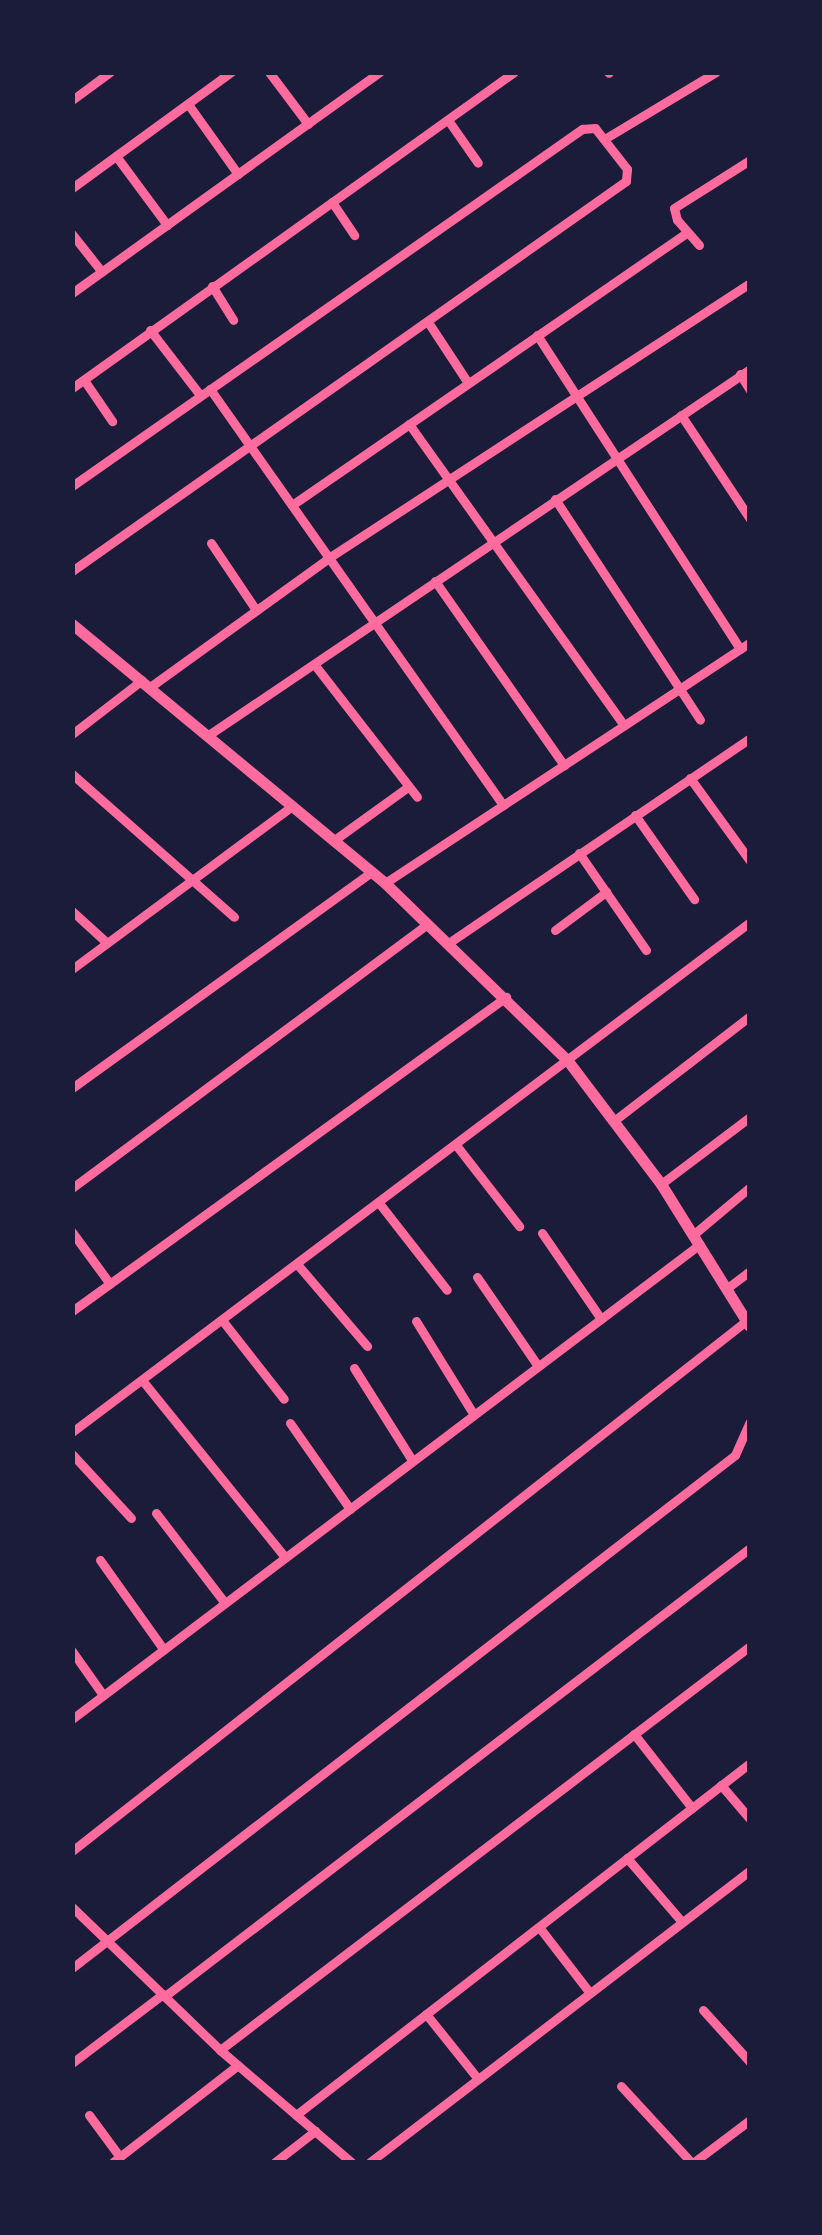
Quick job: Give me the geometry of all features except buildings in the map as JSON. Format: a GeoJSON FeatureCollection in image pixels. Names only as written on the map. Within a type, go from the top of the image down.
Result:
{"type":"FeatureCollection","features":[{"type":"Feature","properties":{"kind":"street"},"geometry":{"type":"LineString","coordinates":[[72,100],[110,72]]}},
{"type":"Feature","properties":{"kind":"street"},"geometry":{"type":"LineString","coordinates":[[72,188],[230,72]]}},
{"type":"Feature","properties":{"kind":"street"},"geometry":{"type":"LineString","coordinates":[[270,72],[308,124]]}},
{"type":"Feature","properties":{"kind":"street"},"geometry":{"type":"LineString","coordinates":[[72,388],[514,72]]}},
{"type":"Feature","properties":{"kind":"street"},"geometry":{"type":"LineString","coordinates":[[606,138],[716,72]]}},
{"type":"Feature","properties":{"kind":"street"},"geometry":{"type":"LineString","coordinates":[[72,293],[375,74]]}},
{"type":"Feature","properties":{"kind":"street"},"geometry":{"type":"LineString","coordinates":[[188,104],[238,174]]}},
{"type":"Feature","properties":{"kind":"street"},"geometry":{"type":"LineString","coordinates":[[448,120],[478,163]]}},
{"type":"Feature","properties":{"kind":"street"},"geometry":{"type":"LineString","coordinates":[[72,486],[582,128],[595,128],[606,138],[627,169],[626,181],[72,570]]}},
{"type":"Feature","properties":{"kind":"street"},"geometry":{"type":"LineString","coordinates":[[116,156],[167,225]]}},
{"type":"Feature","properties":{"kind":"street"},"geometry":{"type":"LineString","coordinates":[[699,244],[674,216],[676,204],[750,160]]}},
{"type":"Feature","properties":{"kind":"street"},"geometry":{"type":"LineString","coordinates":[[332,202],[354,235]]}},
{"type":"Feature","properties":{"kind":"street"},"geometry":{"type":"LineString","coordinates":[[292,505],[687,232]]}},
{"type":"Feature","properties":{"kind":"street"},"geometry":{"type":"LineString","coordinates":[[72,234],[102,272]]}},
{"type":"Feature","properties":{"kind":"street"},"geometry":{"type":"LineString","coordinates":[[72,734],[330,557],[750,283]]}},
{"type":"Feature","properties":{"kind":"street"},"geometry":{"type":"LineString","coordinates":[[212,286],[233,320]]}},
{"type":"Feature","properties":{"kind":"street"},"geometry":{"type":"LineString","coordinates":[[428,322],[468,383]]}},
{"type":"Feature","properties":{"kind":"street"},"geometry":{"type":"LineString","coordinates":[[150,330],[250,446],[503,805]]}},
{"type":"Feature","properties":{"kind":"street"},"geometry":{"type":"LineString","coordinates":[[537,335],[750,656]]}},
{"type":"Feature","properties":{"kind":"street"},"geometry":{"type":"LineString","coordinates":[[208,736],[745,372],[750,390]]}},
{"type":"Feature","properties":{"kind":"street"},"geometry":{"type":"LineString","coordinates":[[84,380],[112,421]]}},
{"type":"Feature","properties":{"kind":"street"},"geometry":{"type":"LineString","coordinates":[[681,414],[750,520]]}},
{"type":"Feature","properties":{"kind":"street"},"geometry":{"type":"LineString","coordinates":[[409,424],[624,725]]}},
{"type":"Feature","properties":{"kind":"street"},"geometry":{"type":"LineString","coordinates":[[556,500],[682,687],[700,720]]}},
{"type":"Feature","properties":{"kind":"street"},"geometry":{"type":"LineString","coordinates":[[211,543],[256,610]]}},
{"type":"Feature","properties":{"kind":"street"},"geometry":{"type":"LineString","coordinates":[[435,581],[564,766]]}},
{"type":"Feature","properties":{"kind":"street"},"geometry":{"type":"LineString","coordinates":[[72,624],[385,883],[450,942],[568,1061],[661,1184],[748,1324],[72,1851]]}},
{"type":"Feature","properties":{"kind":"street"},"geometry":{"type":"LineString","coordinates":[[385,883],[744,646]]}},
{"type":"Feature","properties":{"kind":"street"},"geometry":{"type":"LineString","coordinates":[[314,664],[416,798]]}},
{"type":"Feature","properties":{"kind":"street"},"geometry":{"type":"LineString","coordinates":[[450,942],[750,738]]}},
{"type":"Feature","properties":{"kind":"street"},"geometry":{"type":"LineString","coordinates":[[72,774],[234,917]]}},
{"type":"Feature","properties":{"kind":"street"},"geometry":{"type":"LineString","coordinates":[[690,778],[750,861]]}},
{"type":"Feature","properties":{"kind":"street"},"geometry":{"type":"LineString","coordinates":[[332,842],[408,787]]}},
{"type":"Feature","properties":{"kind":"street"},"geometry":{"type":"LineString","coordinates":[[72,969],[291,807]]}},
{"type":"Feature","properties":{"kind":"street"},"geometry":{"type":"LineString","coordinates":[[635,815],[694,899]]}},
{"type":"Feature","properties":{"kind":"street"},"geometry":{"type":"LineString","coordinates":[[578,854],[646,950]]}},
{"type":"Feature","properties":{"kind":"street"},"geometry":{"type":"LineString","coordinates":[[72,1088],[370,872]]}},
{"type":"Feature","properties":{"kind":"street"},"geometry":{"type":"LineString","coordinates":[[554,930],[606,892]]}},
{"type":"Feature","properties":{"kind":"street"},"geometry":{"type":"LineString","coordinates":[[72,911],[107,943]]}},
{"type":"Feature","properties":{"kind":"street"},"geometry":{"type":"LineString","coordinates":[[72,1432],[750,922]]}},
{"type":"Feature","properties":{"kind":"street"},"geometry":{"type":"LineString","coordinates":[[72,1188],[428,924]]}},
{"type":"Feature","properties":{"kind":"street"},"geometry":{"type":"LineString","coordinates":[[72,1311],[506,997]]}},
{"type":"Feature","properties":{"kind":"street"},"geometry":{"type":"LineString","coordinates":[[615,1120],[750,1016]]}},
{"type":"Feature","properties":{"kind":"street"},"geometry":{"type":"LineString","coordinates":[[661,1184],[750,1116]]}},
{"type":"Feature","properties":{"kind":"street"},"geometry":{"type":"LineString","coordinates":[[456,1145],[518,1226]]}},
{"type":"Feature","properties":{"kind":"street"},"geometry":{"type":"LineString","coordinates":[[72,1719],[601,1319],[697,1239],[750,1187]]}},
{"type":"Feature","properties":{"kind":"street"},"geometry":{"type":"LineString","coordinates":[[378,1203],[447,1290]]}},
{"type":"Feature","properties":{"kind":"street"},"geometry":{"type":"LineString","coordinates":[[72,1232],[110,1284]]}},
{"type":"Feature","properties":{"kind":"street"},"geometry":{"type":"LineString","coordinates":[[542,1232],[601,1319]]}},
{"type":"Feature","properties":{"kind":"street"},"geometry":{"type":"LineString","coordinates":[[297,1264],[367,1346]]}},
{"type":"Feature","properties":{"kind":"street"},"geometry":{"type":"LineString","coordinates":[[726,1289],[750,1271]]}},
{"type":"Feature","properties":{"kind":"street"},"geometry":{"type":"LineString","coordinates":[[477,1277],[538,1366]]}},
{"type":"Feature","properties":{"kind":"street"},"geometry":{"type":"LineString","coordinates":[[222,1320],[284,1399]]}},
{"type":"Feature","properties":{"kind":"street"},"geometry":{"type":"LineString","coordinates":[[416,1322],[474,1415]]}},
{"type":"Feature","properties":{"kind":"street"},"geometry":{"type":"LineString","coordinates":[[354,1368],[412,1460]]}},
{"type":"Feature","properties":{"kind":"street"},"geometry":{"type":"LineString","coordinates":[[142,1380],[284,1557]]}},
{"type":"Feature","properties":{"kind":"street"},"geometry":{"type":"LineString","coordinates":[[72,1968],[735,1455],[750,1422]]}},
{"type":"Feature","properties":{"kind":"street"},"geometry":{"type":"LineString","coordinates":[[290,1424],[350,1509]]}},
{"type":"Feature","properties":{"kind":"street"},"geometry":{"type":"LineString","coordinates":[[72,1454],[131,1518]]}},
{"type":"Feature","properties":{"kind":"street"},"geometry":{"type":"LineString","coordinates":[[156,1512],[225,1603]]}},
{"type":"Feature","properties":{"kind":"street"},"geometry":{"type":"LineString","coordinates":[[72,2063],[750,1548]]}},
{"type":"Feature","properties":{"kind":"street"},"geometry":{"type":"LineString","coordinates":[[100,1560],[164,1650]]}},
{"type":"Feature","properties":{"kind":"street"},"geometry":{"type":"LineString","coordinates":[[220,2050],[750,1646]]}},
{"type":"Feature","properties":{"kind":"street"},"geometry":{"type":"LineString","coordinates":[[72,1651],[104,1695]]}},
{"type":"Feature","properties":{"kind":"street"},"geometry":{"type":"LineString","coordinates":[[634,1734],[692,1808]]}},
{"type":"Feature","properties":{"kind":"street"},"geometry":{"type":"LineString","coordinates":[[296,2115],[750,1763]]}},
{"type":"Feature","properties":{"kind":"street"},"geometry":{"type":"LineString","coordinates":[[721,1785],[750,1819]]}},
{"type":"Feature","properties":{"kind":"street"},"geometry":{"type":"LineString","coordinates":[[627,1858],[682,1922]]}},
{"type":"Feature","properties":{"kind":"street"},"geometry":{"type":"LineString","coordinates":[[370,2162],[750,1870]]}},
{"type":"Feature","properties":{"kind":"street"},"geometry":{"type":"LineString","coordinates":[[72,1908],[220,2050],[351,2162]]}},
{"type":"Feature","properties":{"kind":"street"},"geometry":{"type":"LineString","coordinates":[[538,1926],[590,1993]]}},
{"type":"Feature","properties":{"kind":"street"},"geometry":{"type":"LineString","coordinates":[[704,2010],[750,2062]]}},
{"type":"Feature","properties":{"kind":"street"},"geometry":{"type":"LineString","coordinates":[[426,2014],[478,2079]]}},
{"type":"Feature","properties":{"kind":"street"},"geometry":{"type":"LineString","coordinates":[[89,2115],[116,2160],[238,2065]]}},
{"type":"Feature","properties":{"kind":"street"},"geometry":{"type":"LineString","coordinates":[[621,2086],[692,2162],[750,2120]]}},
{"type":"Feature","properties":{"kind":"street"},"geometry":{"type":"LineString","coordinates":[[275,2162],[314,2131]]}}]}
